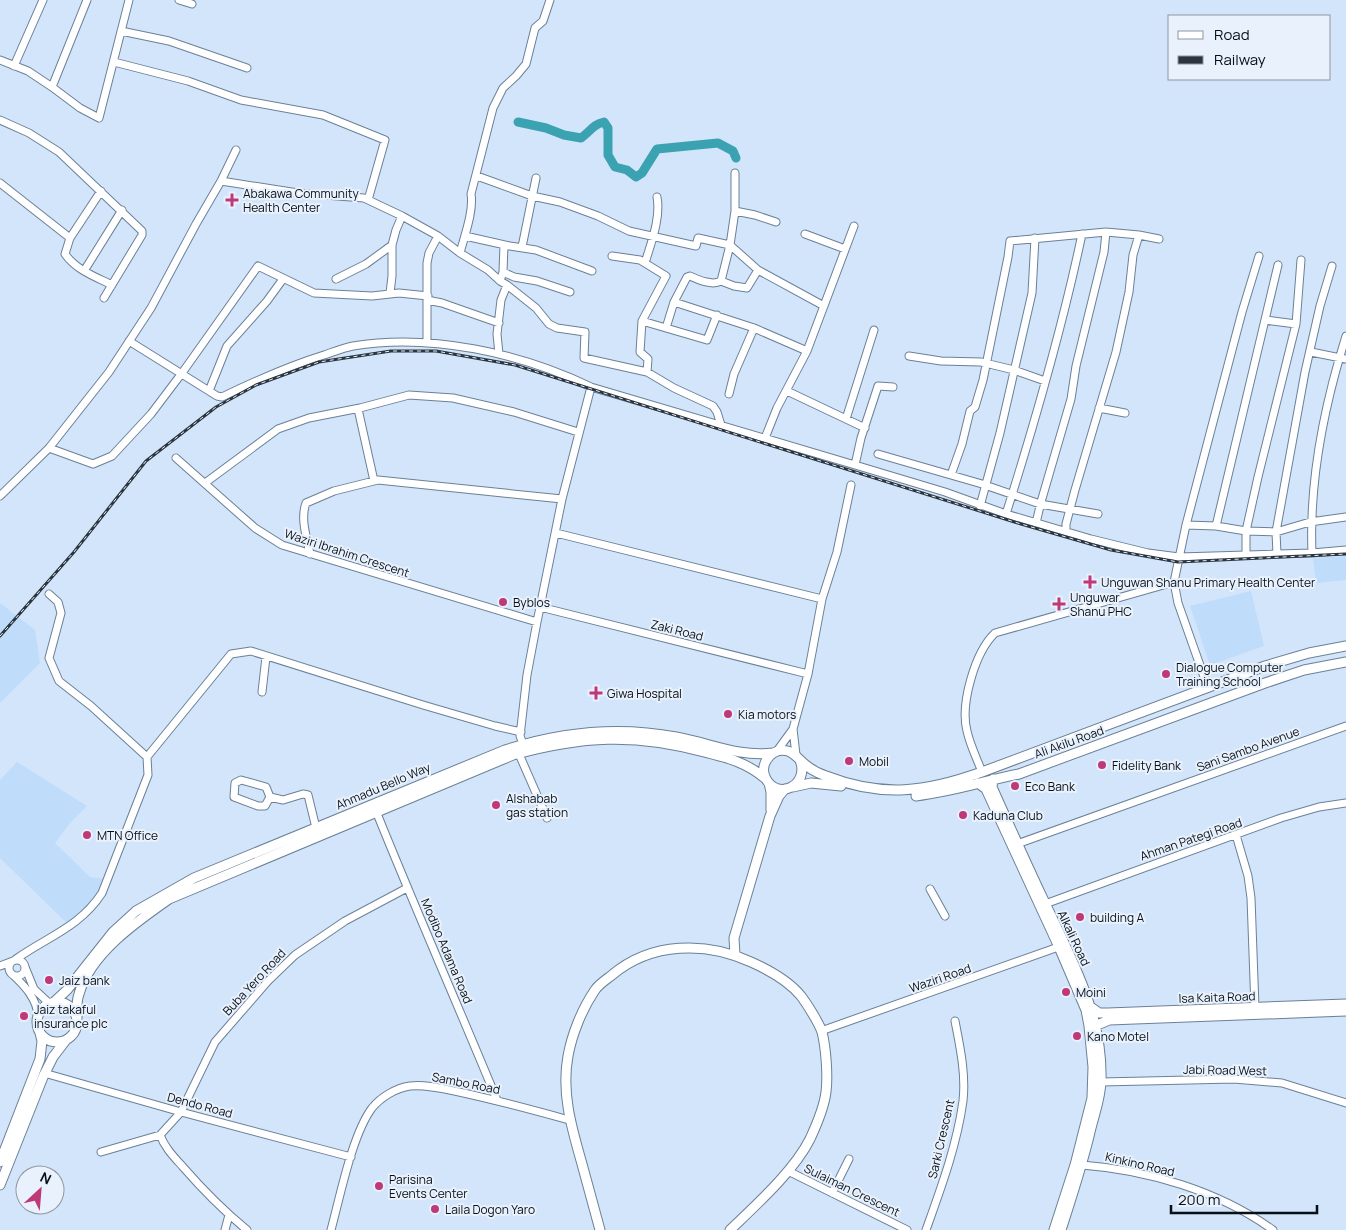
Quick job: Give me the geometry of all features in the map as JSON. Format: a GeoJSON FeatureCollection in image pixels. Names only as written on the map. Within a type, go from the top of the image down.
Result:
{"type":"FeatureCollection","features":[{"type":"Feature","properties":{"kind":"main road","name":"Ali Akilu Road"},"geometry":{"type":"LineString","coordinates":[[798,758],[825,776],[882,790],[918,790],[958,781],[1288,659],[1330,648],[1346,646]]}},
{"type":"Feature","properties":{"kind":"main road","name":"Ali Akilu Road"},"geometry":{"type":"LineString","coordinates":[[789,788],[811,782],[821,782],[877,793],[914,796],[955,790],[1019,774],[1304,670],[1346,662]]}},
{"type":"Feature","properties":{"kind":"main road","name":"Ahmadu Bello Way"},"geometry":{"type":"LineString","coordinates":[[52,1003],[66,990],[113,932],[136,911],[194,878],[488,756],[523,744],[579,733],[630,732],[678,738],[750,755],[775,752]]}},
{"type":"Feature","properties":{"kind":"main road","name":"Ahmadu Bello Way"},"geometry":{"type":"LineString","coordinates":[[76,1018],[78,995],[87,974],[124,933],[168,899],[466,774],[519,754],[562,743],[584,740],[613,739],[662,742],[739,762],[748,766],[768,781]]}},
{"type":"Feature","properties":{"kind":"main road"},"geometry":{"type":"LineString","coordinates":[[735,955],[734,938],[770,816],[779,796],[801,778],[803,772],[798,758],[787,751],[775,752],[769,757],[764,767],[771,792],[770,816]]}},
{"type":"Feature","properties":{"kind":"main road","name":"Alkali Road"},"geometry":{"type":"LineString","coordinates":[[993,779],[992,787],[1016,844],[1045,904],[1086,1010],[1092,1048],[1094,1082],[1092,1098],[1075,1164],[1054,1230]]}},
{"type":"Feature","properties":{"kind":"main road"},"geometry":{"type":"LineString","coordinates":[[768,781],[779,789],[789,788]]}},
{"type":"Feature","properties":{"kind":"main road","name":"Alkali Road"},"geometry":{"type":"LineString","coordinates":[[978,783],[986,789],[1092,1008],[1100,1048],[1101,1082],[1082,1165],[1061,1230]]}},
{"type":"Feature","properties":{"kind":"main road"},"geometry":{"type":"LineString","coordinates":[[723,951],[734,938]]}},
{"type":"Feature","properties":{"kind":"main road"},"geometry":{"type":"LineString","coordinates":[[600,1230],[569,1120],[566,1090],[567,1057],[572,1036],[596,988],[624,965],[651,952],[688,947],[723,951],[781,978],[801,996],[821,1031],[826,1063],[826,1092],[820,1117],[809,1141],[788,1171],[730,1230]]}},
{"type":"Feature","properties":{"kind":"main road"},"geometry":{"type":"LineString","coordinates":[[0,1162],[38,1065],[42,1041],[38,1016],[44,1008],[52,1003],[59,1002],[72,1009],[76,1018],[76,1029],[66,1040],[44,1073],[0,1185]]}},
{"type":"Feature","properties":{"kind":"main road","name":"Isa Kaita Road"},"geometry":{"type":"LineString","coordinates":[[1095,1026],[1110,1020],[1255,1008],[1346,1004]]}},
{"type":"Feature","properties":{"kind":"main road","name":"Isa Kaita Road"},"geometry":{"type":"LineString","coordinates":[[1092,1008],[1099,1013],[1108,1014],[1346,1011]]}},
{"type":"Feature","properties":{"kind":"main road"},"geometry":{"type":"LineString","coordinates":[[39,1029],[50,1040],[66,1040]]}},
{"type":"Feature","properties":{"kind":"street"},"geometry":{"type":"LineString","coordinates":[[14,66],[43,0]]}},
{"type":"Feature","properties":{"kind":"street"},"geometry":{"type":"LineString","coordinates":[[52,86],[87,0]]}},
{"type":"Feature","properties":{"kind":"street"},"geometry":{"type":"LineString","coordinates":[[0,60],[28,71],[52,86],[80,108],[99,118],[130,0]]}},
{"type":"Feature","properties":{"kind":"street"},"geometry":{"type":"LineString","coordinates":[[179,0],[192,4]]}},
{"type":"Feature","properties":{"kind":"street"},"geometry":{"type":"LineString","coordinates":[[460,253],[472,200],[471,194],[477,176],[479,158],[493,108],[503,88],[526,64],[534,28],[543,21],[550,0]]}},
{"type":"Feature","properties":{"kind":"street"},"geometry":{"type":"LineString","coordinates":[[121,31],[169,41],[247,68]]}},
{"type":"Feature","properties":{"kind":"street"},"geometry":{"type":"LineString","coordinates":[[114,62],[188,81],[241,100],[323,115],[385,140],[368,200]]}},
{"type":"Feature","properties":{"kind":"street"},"geometry":{"type":"LineString","coordinates":[[0,120],[44,142],[59,152],[139,226],[142,231],[142,235],[104,298]]}},
{"type":"Feature","properties":{"kind":"street"},"geometry":{"type":"LineString","coordinates":[[0,496],[49,448],[110,372],[151,308],[221,182],[236,150]]}},
{"type":"Feature","properties":{"kind":"street"},"geometry":{"type":"LineString","coordinates":[[666,328],[674,302],[687,277],[690,276],[708,283],[717,284],[721,281],[730,245],[735,211],[735,173]]}},
{"type":"Feature","properties":{"kind":"street"},"geometry":{"type":"LineString","coordinates":[[477,176],[532,196],[560,202],[598,216],[629,231],[696,246],[698,238],[730,245],[758,270],[824,306]]}},
{"type":"Feature","properties":{"kind":"street"},"geometry":{"type":"LineString","coordinates":[[522,248],[536,178]]}},
{"type":"Feature","properties":{"kind":"street"},"geometry":{"type":"LineString","coordinates":[[0,182],[70,238]]}},
{"type":"Feature","properties":{"kind":"street"},"geometry":{"type":"LineString","coordinates":[[221,182],[271,190],[364,198],[402,216],[438,236],[460,253],[488,270],[536,308],[549,324],[557,328],[585,332],[584,358],[647,372],[674,388],[713,406],[718,412],[721,425]]}},
{"type":"Feature","properties":{"kind":"street"},"geometry":{"type":"LineString","coordinates":[[100,191],[70,238],[66,254],[70,260],[84,271],[112,285]]}},
{"type":"Feature","properties":{"kind":"street"},"geometry":{"type":"LineString","coordinates":[[645,263],[658,212],[656,197]]}},
{"type":"Feature","properties":{"kind":"street"},"geometry":{"type":"LineString","coordinates":[[84,271],[122,210]]}},
{"type":"Feature","properties":{"kind":"street"},"geometry":{"type":"LineString","coordinates":[[735,211],[755,214],[776,222]]}},
{"type":"Feature","properties":{"kind":"street"},"geometry":{"type":"LineString","coordinates":[[390,293],[392,245],[402,216]]}},
{"type":"Feature","properties":{"kind":"street"},"geometry":{"type":"LineString","coordinates":[[765,438],[777,408],[807,351],[854,226]]}},
{"type":"Feature","properties":{"kind":"street"},"geometry":{"type":"LineString","coordinates":[[1036,523],[1071,399],[1076,366],[1104,252],[1106,232]]}},
{"type":"Feature","properties":{"kind":"street"},"geometry":{"type":"LineString","coordinates":[[951,474],[962,444],[970,411],[975,407],[987,364],[1010,241],[1106,232],[1159,239]]}},
{"type":"Feature","properties":{"kind":"street"},"geometry":{"type":"LineString","coordinates":[[805,234],[845,249]]}},
{"type":"Feature","properties":{"kind":"street"},"geometry":{"type":"LineString","coordinates":[[1006,514],[1031,432],[1074,273],[1082,234]]}},
{"type":"Feature","properties":{"kind":"street"},"geometry":{"type":"LineString","coordinates":[[1066,531],[1070,509],[1116,352],[1129,292],[1133,255],[1139,235]]}},
{"type":"Feature","properties":{"kind":"street"},"geometry":{"type":"LineString","coordinates":[[426,343],[427,263],[429,253],[438,236]]}},
{"type":"Feature","properties":{"kind":"street"},"geometry":{"type":"LineString","coordinates":[[464,236],[560,258],[592,271]]}},
{"type":"Feature","properties":{"kind":"street"},"geometry":{"type":"LineString","coordinates":[[980,506],[1032,294],[1035,238]]}},
{"type":"Feature","properties":{"kind":"street"},"geometry":{"type":"LineString","coordinates":[[336,279],[366,264],[392,245]]}},
{"type":"Feature","properties":{"kind":"street"},"geometry":{"type":"LineString","coordinates":[[499,354],[497,337],[504,272],[504,245]]}},
{"type":"Feature","properties":{"kind":"street"},"geometry":{"type":"LineString","coordinates":[[612,256],[640,260],[666,276],[642,321],[640,352],[648,359],[647,372]]}},
{"type":"Feature","properties":{"kind":"street"},"geometry":{"type":"LineString","coordinates":[[1208,688],[1178,603],[1174,582],[1186,525],[1242,312],[1259,256]]}},
{"type":"Feature","properties":{"kind":"street"},"geometry":{"type":"LineString","coordinates":[[1246,554],[1246,530],[1296,324],[1301,260]]}},
{"type":"Feature","properties":{"kind":"street"},"geometry":{"type":"LineString","coordinates":[[1216,526],[1242,424],[1278,265]]}},
{"type":"Feature","properties":{"kind":"street"},"geometry":{"type":"LineString","coordinates":[[49,448],[93,464],[112,456],[151,414],[258,266],[314,293],[372,296],[390,293],[428,298],[499,323]]}},
{"type":"Feature","properties":{"kind":"street"},"geometry":{"type":"LineString","coordinates":[[1277,554],[1276,532],[1305,372],[1332,266]]}},
{"type":"Feature","properties":{"kind":"street"},"geometry":{"type":"LineString","coordinates":[[721,281],[747,288],[758,270]]}},
{"type":"Feature","properties":{"kind":"street"},"geometry":{"type":"LineString","coordinates":[[504,272],[514,277],[537,281],[570,292]]}},
{"type":"Feature","properties":{"kind":"street"},"geometry":{"type":"LineString","coordinates":[[209,391],[227,346],[267,301],[283,279]]}},
{"type":"Feature","properties":{"kind":"street"},"geometry":{"type":"LineString","coordinates":[[674,302],[754,328],[807,351]]}},
{"type":"Feature","properties":{"kind":"street"},"geometry":{"type":"LineString","coordinates":[[642,321],[707,340],[717,315]]}},
{"type":"Feature","properties":{"kind":"street"},"geometry":{"type":"LineString","coordinates":[[1265,320],[1296,324]]}},
{"type":"Feature","properties":{"kind":"street"},"geometry":{"type":"LineString","coordinates":[[729,394],[734,374],[754,328]]}},
{"type":"Feature","properties":{"kind":"street"},"geometry":{"type":"LineString","coordinates":[[846,419],[874,330]]}},
{"type":"Feature","properties":{"kind":"street"},"geometry":{"type":"LineString","coordinates":[[1312,553],[1310,522],[1314,476],[1325,413],[1343,359],[1346,336]]}},
{"type":"Feature","properties":{"kind":"street"},"geometry":{"type":"LineString","coordinates":[[129,341],[209,391],[222,397],[276,371],[351,347],[382,343],[426,343],[499,354],[548,369],[590,387],[945,492],[980,506],[1036,523],[1148,553],[1179,557],[1312,553],[1346,550]]}},
{"type":"Feature","properties":{"kind":"street"},"geometry":{"type":"LineString","coordinates":[[1311,352],[1343,359]]}},
{"type":"Feature","properties":{"kind":"street"},"geometry":{"type":"LineString","coordinates":[[909,356],[941,361],[987,364],[1045,380]]}},
{"type":"Feature","properties":{"kind":"street"},"geometry":{"type":"LineString","coordinates":[[855,465],[878,386],[893,387]]}},
{"type":"Feature","properties":{"kind":"street"},"geometry":{"type":"LineString","coordinates":[[523,744],[521,732],[527,675],[562,500],[590,387]]}},
{"type":"Feature","properties":{"kind":"street"},"geometry":{"type":"LineString","coordinates":[[786,391],[865,428]]}},
{"type":"Feature","properties":{"kind":"street"},"geometry":{"type":"LineString","coordinates":[[205,483],[278,429],[309,418],[359,409],[409,395],[453,398],[514,412],[578,432]]}},
{"type":"Feature","properties":{"kind":"street"},"geometry":{"type":"LineString","coordinates":[[1099,408],[1125,413]]}},
{"type":"Feature","properties":{"kind":"street"},"geometry":{"type":"LineString","coordinates":[[359,409],[376,480]]}},
{"type":"Feature","properties":{"kind":"street"},"geometry":{"type":"LineString","coordinates":[[878,454],[951,474],[1040,504],[1098,514]]}},
{"type":"Feature","properties":{"kind":"street","name":"Waziri Ibrahim Crescent"},"geometry":{"type":"LineString","coordinates":[[176,458],[255,528],[269,539],[282,545],[537,622]]}},
{"type":"Feature","properties":{"kind":"street"},"geometry":{"type":"LineString","coordinates":[[310,554],[303,511],[306,503],[334,491],[376,480],[562,500]]}},
{"type":"Feature","properties":{"kind":"street"},"geometry":{"type":"LineString","coordinates":[[775,752],[793,728],[808,674],[822,599],[837,552],[852,485]]}},
{"type":"Feature","properties":{"kind":"street"},"geometry":{"type":"LineString","coordinates":[[1186,525],[1276,532],[1310,522],[1346,517]]}},
{"type":"Feature","properties":{"kind":"street"},"geometry":{"type":"LineString","coordinates":[[556,533],[822,599]]}},
{"type":"Feature","properties":{"kind":"street"},"geometry":{"type":"LineString","coordinates":[[982,772],[967,731],[965,715],[976,661],[988,640],[995,633],[1174,582]]}},
{"type":"Feature","properties":{"kind":"street"},"geometry":{"type":"LineString","coordinates":[[50,594],[58,602],[61,613],[49,658],[59,681],[91,706],[147,756]]}},
{"type":"Feature","properties":{"kind":"street","name":"Zaki Road"},"geometry":{"type":"LineString","coordinates":[[540,607],[808,674]]}},
{"type":"Feature","properties":{"kind":"street"},"geometry":{"type":"LineString","coordinates":[[0,968],[73,924],[96,903],[102,893],[148,775],[147,756],[231,654],[251,651],[423,705],[521,732]]}},
{"type":"Feature","properties":{"kind":"street"},"geometry":{"type":"LineString","coordinates":[[262,692],[266,657]]}},
{"type":"Feature","properties":{"kind":"street","name":"Sani Sambo Avenue"},"geometry":{"type":"LineString","coordinates":[[1016,844],[1346,726]]}},
{"type":"Feature","properties":{"kind":"street"},"geometry":{"type":"LineString","coordinates":[[793,728],[798,758]]}},
{"type":"Feature","properties":{"kind":"street"},"geometry":{"type":"LineString","coordinates":[[519,754],[547,818]]}},
{"type":"Feature","properties":{"kind":"street"},"geometry":{"type":"LineString","coordinates":[[241,780],[262,785],[267,789],[270,798],[262,806],[236,798],[233,795],[235,783],[241,780]]}},
{"type":"Feature","properties":{"kind":"street"},"geometry":{"type":"LineString","coordinates":[[270,798],[283,800],[308,795],[316,828]]}},
{"type":"Feature","properties":{"kind":"street","name":"Ahman Pategi Road"},"geometry":{"type":"LineString","coordinates":[[1045,904],[1281,818],[1319,807],[1346,803]]}},
{"type":"Feature","properties":{"kind":"street","name":"Modibo Adama Road"},"geometry":{"type":"LineString","coordinates":[[376,812],[497,1100]]}},
{"type":"Feature","properties":{"kind":"street"},"geometry":{"type":"LineString","coordinates":[[1236,835],[1248,876],[1251,898],[1255,1008]]}},
{"type":"Feature","properties":{"kind":"street","name":"Buba Yero Road"},"geometry":{"type":"LineString","coordinates":[[160,1135],[181,1112],[215,1042],[268,981],[295,955],[345,921],[407,888]]}},
{"type":"Feature","properties":{"kind":"street"},"geometry":{"type":"LineString","coordinates":[[930,889],[944,916]]}},
{"type":"Feature","properties":{"kind":"street","name":"Waziri Road"},"geometry":{"type":"LineString","coordinates":[[821,1031],[1062,946]]}},
{"type":"Feature","properties":{"kind":"street"},"geometry":{"type":"LineString","coordinates":[[12,973],[20,975],[24,972],[24,959],[30,951]]}},
{"type":"Feature","properties":{"kind":"street"},"geometry":{"type":"LineString","coordinates":[[14,960],[24,966],[34,989],[52,1003]]}},
{"type":"Feature","properties":{"kind":"street"},"geometry":{"type":"LineString","coordinates":[[12,973],[10,967],[14,960]]}},
{"type":"Feature","properties":{"kind":"street"},"geometry":{"type":"LineString","coordinates":[[0,968],[8,969],[21,982],[35,1001],[38,1016]]}},
{"type":"Feature","properties":{"kind":"street","name":"Sarki Crescent"},"geometry":{"type":"LineString","coordinates":[[926,1230],[956,1136],[963,1100],[963,1073],[955,1021]]}},
{"type":"Feature","properties":{"kind":"street","name":"Dendo Road"},"geometry":{"type":"LineString","coordinates":[[44,1073],[351,1157]]}},
{"type":"Feature","properties":{"kind":"street","name":"Jabi Road West"},"geometry":{"type":"LineString","coordinates":[[1101,1082],[1244,1080],[1282,1083],[1346,1103]]}},
{"type":"Feature","properties":{"kind":"street","name":"Sambo Road"},"geometry":{"type":"LineString","coordinates":[[331,1230],[351,1157],[363,1122],[372,1107],[386,1095],[397,1089],[411,1086],[437,1088],[497,1100],[569,1120]]}},
{"type":"Feature","properties":{"kind":"street"},"geometry":{"type":"LineString","coordinates":[[101,1152],[160,1135],[164,1145],[196,1182],[247,1230]]}},
{"type":"Feature","properties":{"kind":"street"},"geometry":{"type":"LineString","coordinates":[[832,1193],[849,1159]]}},
{"type":"Feature","properties":{"kind":"street","name":"Kinkino Road"},"geometry":{"type":"LineString","coordinates":[[1082,1165],[1107,1167],[1166,1180],[1218,1199],[1272,1230]]}},
{"type":"Feature","properties":{"kind":"street","name":"Sulaiman Crescent"},"geometry":{"type":"LineString","coordinates":[[788,1171],[907,1230]]}},
{"type":"Feature","properties":{"kind":"street"},"geometry":{"type":"LineString","coordinates":[[224,1230],[229,1215]]}},
{"type":"Feature","properties":{"kind":"shaded area"},"geometry":{"type":"Polygon","coordinates":[[[1346,556],[1346,580],[1316,583],[1313,558],[1346,556]]]}},
{"type":"Feature","properties":{"kind":"shaded area"},"geometry":{"type":"Polygon","coordinates":[[[1251,591],[1264,646],[1210,665],[1190,606],[1251,591]]]}},
{"type":"Feature","properties":{"kind":"shaded area"},"geometry":{"type":"Polygon","coordinates":[[[0,603],[35,630],[40,663],[0,703],[0,603]]]}},
{"type":"Feature","properties":{"kind":"shaded area"},"geometry":{"type":"Polygon","coordinates":[[[17,762],[87,806],[70,823],[55,843],[90,877],[106,879],[97,901],[71,927],[0,858],[0,780],[17,762]]]}},
{"type":"Feature","properties":{"kind":"waterway"},"geometry":{"type":"LineString","coordinates":[[518,122],[581,138],[594,127],[604,122],[608,128],[608,155],[615,167],[627,170],[636,177],[642,173],[657,149],[718,143],[733,151],[736,158]]}},
{"type":"Feature","properties":{"kind":"railway"},"geometry":{"type":"LineString","coordinates":[[0,636],[74,552],[146,461],[216,407],[256,385],[319,362],[391,351],[436,351],[515,365],[1021,524],[1111,550],[1178,562],[1346,554]]}},
{"type":"Feature","properties":{"kind":"place","name":"Abakawa Community Health Center"},"geometry":{"type":"Point","coordinates":[232,200]}},
{"type":"Feature","properties":{"kind":"place","name":"Unguwan Shanu Primary Health Center"},"geometry":{"type":"Point","coordinates":[1090,582]}},
{"type":"Feature","properties":{"kind":"place","name":"Byblos"},"geometry":{"type":"Point","coordinates":[503,602]}},
{"type":"Feature","properties":{"kind":"place","name":"Unguwar Shanu PHC"},"geometry":{"type":"Point","coordinates":[1059,604]}},
{"type":"Feature","properties":{"kind":"place","name":"Dialogue Computer Training School"},"geometry":{"type":"Point","coordinates":[1166,674]}},
{"type":"Feature","properties":{"kind":"place","name":"Giwa Hospital"},"geometry":{"type":"Point","coordinates":[596,693]}},
{"type":"Feature","properties":{"kind":"place","name":"Kia motors"},"geometry":{"type":"Point","coordinates":[728,714]}},
{"type":"Feature","properties":{"kind":"place","name":"Mobil"},"geometry":{"type":"Point","coordinates":[849,761]}},
{"type":"Feature","properties":{"kind":"place","name":"Fidelity Bank"},"geometry":{"type":"Point","coordinates":[1102,765]}},
{"type":"Feature","properties":{"kind":"place","name":"Eco Bank"},"geometry":{"type":"Point","coordinates":[1015,786]}},
{"type":"Feature","properties":{"kind":"place","name":"Alshabab gas station"},"geometry":{"type":"Point","coordinates":[496,805]}},
{"type":"Feature","properties":{"kind":"place","name":"Kaduna Club"},"geometry":{"type":"Point","coordinates":[963,815]}},
{"type":"Feature","properties":{"kind":"place","name":"MTN Office"},"geometry":{"type":"Point","coordinates":[87,835]}},
{"type":"Feature","properties":{"kind":"place","name":"building A"},"geometry":{"type":"Point","coordinates":[1080,917]}},
{"type":"Feature","properties":{"kind":"place","name":"Jaiz bank"},"geometry":{"type":"Point","coordinates":[49,980]}},
{"type":"Feature","properties":{"kind":"place","name":"Moini"},"geometry":{"type":"Point","coordinates":[1066,992]}},
{"type":"Feature","properties":{"kind":"place","name":"Jaiz takaful insurance plc"},"geometry":{"type":"Point","coordinates":[24,1016]}},
{"type":"Feature","properties":{"kind":"place","name":"Kano Motel"},"geometry":{"type":"Point","coordinates":[1077,1036]}},
{"type":"Feature","properties":{"kind":"place","name":"Parisina Events Center"},"geometry":{"type":"Point","coordinates":[379,1186]}},
{"type":"Feature","properties":{"kind":"place","name":"Laila Dogon Yaro"},"geometry":{"type":"Point","coordinates":[435,1209]}}]}
